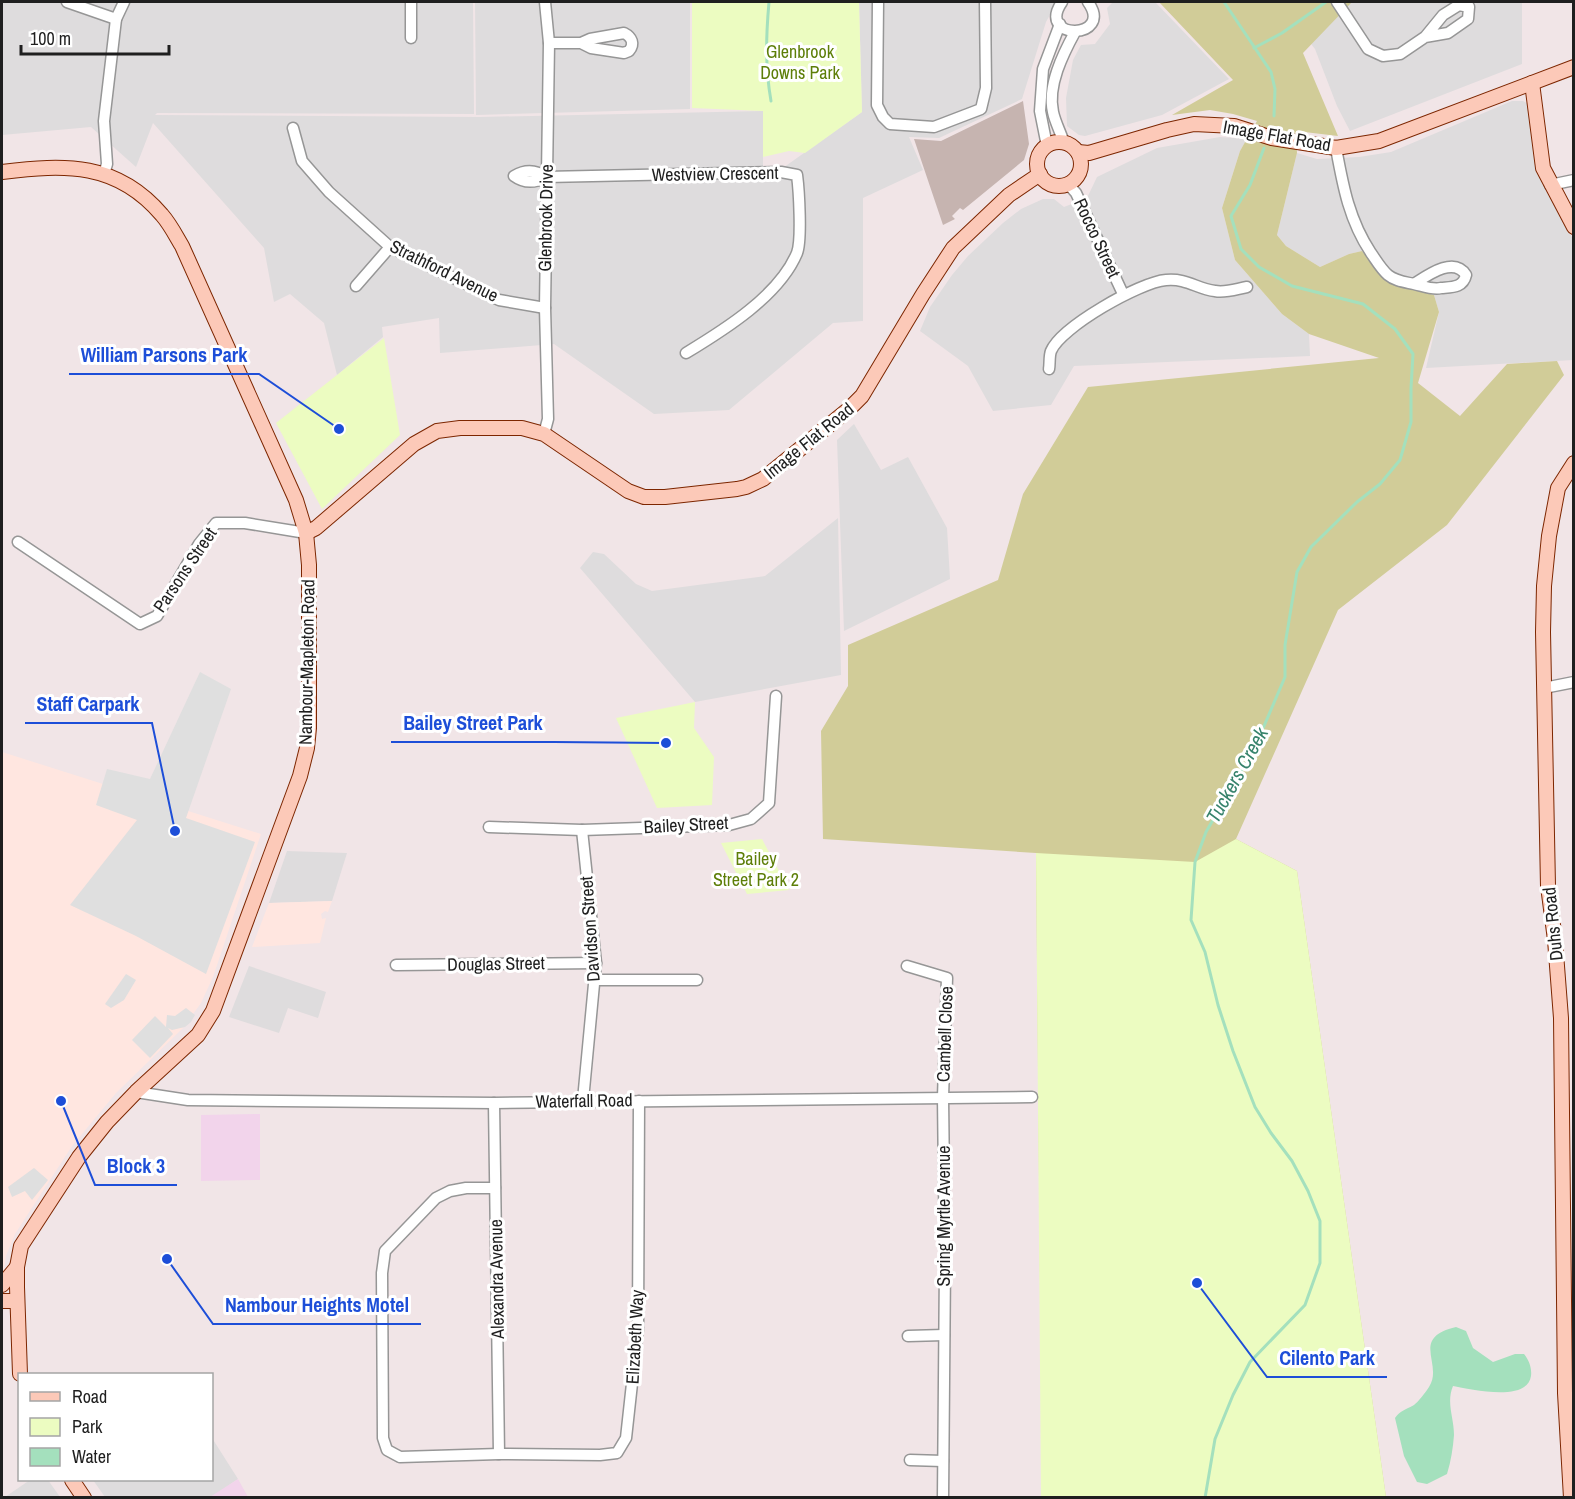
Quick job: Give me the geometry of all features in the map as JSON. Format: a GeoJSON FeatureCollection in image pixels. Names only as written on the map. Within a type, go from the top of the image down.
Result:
{"type":"FeatureCollection","features":[{"type":"Feature","properties":{"kind":"street"},"geometry":{"type":"LineString","coordinates":[[67,2],[116,20]]}},
{"type":"Feature","properties":{"kind":"street"},"geometry":{"type":"LineString","coordinates":[[104,174],[107,164],[104,121],[116,20],[124,2]]}},
{"type":"Feature","properties":{"kind":"street"},"geometry":{"type":"LineString","coordinates":[[411,2],[411,38]]}},
{"type":"Feature","properties":{"kind":"street","name":"Glenbrook Drive"},"geometry":{"type":"LineString","coordinates":[[543,434],[548,419],[545,308],[549,43],[545,2]]}},
{"type":"Feature","properties":{"kind":"street"},"geometry":{"type":"LineString","coordinates":[[878,2],[878,105],[882,117],[890,124],[934,127],[981,109],[986,88],[984,2]]}},
{"type":"Feature","properties":{"kind":"street"},"geometry":{"type":"LineString","coordinates":[[1047,146],[1040,111],[1043,69],[1060,24],[1057,12],[1062,2]]}},
{"type":"Feature","properties":{"kind":"street"},"geometry":{"type":"LineString","coordinates":[[1337,2],[1368,49],[1383,56],[1400,54],[1425,37]]}},
{"type":"Feature","properties":{"kind":"street"},"geometry":{"type":"LineString","coordinates":[[1060,24],[1069,31],[1080,31],[1089,25],[1093,15],[1093,4]]}},
{"type":"Feature","properties":{"kind":"street"},"geometry":{"type":"LineString","coordinates":[[1064,142],[1052,110],[1054,81],[1060,58],[1075,32]]}},
{"type":"Feature","properties":{"kind":"street"},"geometry":{"type":"LineString","coordinates":[[549,43],[581,43]]}},
{"type":"Feature","properties":{"kind":"street","name":"Image Flat Road"},"geometry":{"type":"LineString","coordinates":[[1078,152],[1089,153],[1194,124],[1234,126],[1272,138],[1336,148],[1379,141],[1574,66]]}},
{"type":"Feature","properties":{"kind":"street"},"geometry":{"type":"LineString","coordinates":[[1532,83],[1543,168],[1574,227]]}},
{"type":"Feature","properties":{"kind":"street","name":"Strathford Avenue"},"geometry":{"type":"LineString","coordinates":[[293,128],[302,161],[329,192],[390,247],[499,300],[545,308]]}},
{"type":"Feature","properties":{"kind":"street"},"geometry":{"type":"LineString","coordinates":[[1064,142],[1070,144],[1078,152],[1081,167],[1078,174],[1068,184],[1050,183],[1040,174],[1038,159],[1047,146],[1064,142]]}},
{"type":"Feature","properties":{"kind":"street"},"geometry":{"type":"LineString","coordinates":[[1336,148],[1345,196],[1365,244],[1389,276],[1414,284]]}},
{"type":"Feature","properties":{"kind":"street","name":"Nambour-Mapleton Road"},"geometry":{"type":"LineString","coordinates":[[2,172],[46,166],[75,168],[104,174],[135,190],[163,216],[182,246],[296,500],[306,533],[309,565],[309,728],[300,776],[213,1011],[198,1035],[107,1122],[71,1168],[21,1246],[17,1267],[16,1300],[20,1373]]}},
{"type":"Feature","properties":{"kind":"street","name":"Westview Crescent"},"geometry":{"type":"LineString","coordinates":[[546,177],[781,172],[797,175],[800,194],[797,251],[775,288],[722,332],[686,353]]}},
{"type":"Feature","properties":{"kind":"street","name":"Image Flat Road"},"geometry":{"type":"LineString","coordinates":[[306,533],[316,528],[403,453],[425,436],[437,431],[470,428],[522,428],[543,434],[627,490],[644,496],[677,496],[737,489],[754,484],[835,421],[862,396],[872,383],[922,294],[953,248],[1009,195],[1040,174]]}},
{"type":"Feature","properties":{"kind":"street"},"geometry":{"type":"LineString","coordinates":[[1550,184],[1574,180]]}},
{"type":"Feature","properties":{"kind":"street","name":"Rocco Street"},"geometry":{"type":"LineString","coordinates":[[1068,184],[1076,193],[1123,294]]}},
{"type":"Feature","properties":{"kind":"street"},"geometry":{"type":"LineString","coordinates":[[356,286],[390,247]]}},
{"type":"Feature","properties":{"kind":"street"},"geometry":{"type":"LineString","coordinates":[[1049,369],[1050,352],[1061,337],[1123,294],[1164,280],[1179,279],[1214,291],[1228,292],[1247,287]]}},
{"type":"Feature","properties":{"kind":"street","name":"Duhs Road"},"geometry":{"type":"LineString","coordinates":[[1571,1497],[1561,1018],[1547,874],[1544,586],[1549,536],[1558,488],[1574,463]]}},
{"type":"Feature","properties":{"kind":"street","name":"Parsons Street"},"geometry":{"type":"LineString","coordinates":[[18,542],[140,624],[157,616],[199,544],[216,523],[245,523],[306,533]]}},
{"type":"Feature","properties":{"kind":"street"},"geometry":{"type":"LineString","coordinates":[[1544,688],[1574,682]]}},
{"type":"Feature","properties":{"kind":"street","name":"Bailey Street"},"geometry":{"type":"LineString","coordinates":[[489,827],[582,830],[729,825],[751,819],[769,803],[776,696]]}},
{"type":"Feature","properties":{"kind":"street","name":"Davidson Street"},"geometry":{"type":"LineString","coordinates":[[582,830],[596,963],[583,1100]]}},
{"type":"Feature","properties":{"kind":"street","name":"Douglas Street"},"geometry":{"type":"LineString","coordinates":[[396,965],[596,963]]}},
{"type":"Feature","properties":{"kind":"street","name":"Cambell Close"},"geometry":{"type":"LineString","coordinates":[[907,966],[947,978],[943,1097]]}},
{"type":"Feature","properties":{"kind":"street"},"geometry":{"type":"LineString","coordinates":[[596,980],[697,980]]}},
{"type":"Feature","properties":{"kind":"street","name":"Waterfall Road"},"geometry":{"type":"LineString","coordinates":[[136,1092],[188,1100],[494,1103],[583,1100],[1032,1097]]}},
{"type":"Feature","properties":{"kind":"street","name":"Spring Myrtle Avenue"},"geometry":{"type":"LineString","coordinates":[[943,1097],[943,1497]]}},
{"type":"Feature","properties":{"kind":"street","name":"Elizabeth Way"},"geometry":{"type":"LineString","coordinates":[[499,1454],[600,1455],[617,1453],[626,1438],[638,1329],[639,1101]]}},
{"type":"Feature","properties":{"kind":"street","name":"Alexandra Avenue"},"geometry":{"type":"LineString","coordinates":[[494,1103],[499,1454]]}},
{"type":"Feature","properties":{"kind":"street"},"geometry":{"type":"LineString","coordinates":[[495,1188],[466,1188],[450,1191],[436,1198],[385,1251],[382,1273],[383,1438],[387,1450],[400,1457],[499,1454]]}},
{"type":"Feature","properties":{"kind":"street"},"geometry":{"type":"LineString","coordinates":[[2,1286],[17,1267]]}},
{"type":"Feature","properties":{"kind":"street"},"geometry":{"type":"LineString","coordinates":[[2,1301],[16,1300]]}},
{"type":"Feature","properties":{"kind":"street"},"geometry":{"type":"LineString","coordinates":[[908,1336],[944,1335]]}},
{"type":"Feature","properties":{"kind":"street"},"geometry":{"type":"LineString","coordinates":[[910,1460],[942,1461]]}},
{"type":"Feature","properties":{"kind":"street"},"geometry":{"type":"LineString","coordinates":[[73,1481],[84,1497]]}},
{"type":"Feature","properties":{"kind":"shaded area"},"geometry":{"type":"Polygon","coordinates":[[[2,2],[473,2],[474,114],[157,113],[155,115],[480,117],[763,111],[763,182],[862,112],[859,2],[1057,2],[1046,22],[1022,99],[939,138],[909,137],[923,170],[863,198],[863,321],[833,323],[729,410],[654,414],[554,344],[440,353],[439,318],[382,327],[383,337],[337,375],[324,323],[290,294],[274,302],[264,248],[153,123],[136,167],[91,127],[2,135],[2,2]]]}},
{"type":"Feature","properties":{"kind":"shaded area"},"geometry":{"type":"Polygon","coordinates":[[[475,2],[690,2],[690,109],[476,115],[475,2]]]}},
{"type":"Feature","properties":{"kind":"shaded area"},"geometry":{"type":"Polygon","coordinates":[[[1113,2],[1155,2],[1229,79],[1162,115],[1085,136],[1079,135],[1067,126],[1066,98],[1073,60],[1081,45],[1095,44],[1110,24],[1107,8],[1113,2]]]}},
{"type":"Feature","properties":{"kind":"shaded area"},"geometry":{"type":"Polygon","coordinates":[[[1159,2],[1352,2],[1303,53],[1338,136],[1296,131],[1297,153],[1277,235],[1286,246],[1320,267],[1349,254],[1362,251],[1386,281],[1434,295],[1439,312],[1418,383],[1460,416],[1507,364],[1557,361],[1564,375],[1447,525],[1338,610],[1236,839],[1297,871],[1386,1497],[1042,1497],[1036,853],[823,839],[821,731],[848,686],[848,645],[998,580],[1023,494],[1088,387],[1379,358],[1309,334],[1282,314],[1235,260],[1222,208],[1240,151],[1257,121],[1210,110],[1172,115],[1233,80],[1159,2]]]}},
{"type":"Feature","properties":{"kind":"shaded area"},"geometry":{"type":"Polygon","coordinates":[[[1279,2],[1522,2],[1522,64],[1350,131],[1337,106],[1315,49],[1279,2]]]}},
{"type":"Feature","properties":{"kind":"shaded area"},"geometry":{"type":"Polygon","coordinates":[[[1023,101],[1029,144],[1024,160],[963,210],[960,208],[952,216],[955,219],[943,225],[914,139],[941,141],[1023,101]]]}},
{"type":"Feature","properties":{"kind":"shaded area"},"geometry":{"type":"Polygon","coordinates":[[[1512,101],[1523,101],[1528,104],[1533,125],[1532,133],[1546,191],[1573,239],[1573,360],[1426,368],[1439,312],[1434,295],[1386,281],[1362,251],[1349,254],[1320,267],[1286,246],[1277,235],[1297,153],[1317,159],[1359,157],[1391,152],[1512,101]]]}},
{"type":"Feature","properties":{"kind":"shaded area"},"geometry":{"type":"Polygon","coordinates":[[[1220,137],[1247,139],[1240,151],[1222,208],[1235,260],[1282,314],[1309,334],[1310,356],[1074,366],[1051,405],[993,411],[968,366],[920,331],[930,307],[952,275],[968,256],[1021,209],[1043,199],[1054,199],[1064,207],[1087,198],[1097,177],[1157,148],[1220,137]]]}},
{"type":"Feature","properties":{"kind":"shaded area"},"geometry":{"type":"Polygon","coordinates":[[[854,424],[881,470],[908,457],[947,528],[950,579],[844,631],[837,440],[854,424]]]}},
{"type":"Feature","properties":{"kind":"shaded area"},"geometry":{"type":"Polygon","coordinates":[[[838,518],[841,675],[695,702],[580,568],[593,552],[604,554],[636,584],[652,591],[765,576],[838,518]]]}},
{"type":"Feature","properties":{"kind":"shaded area"},"geometry":{"type":"Polygon","coordinates":[[[200,672],[231,689],[186,818],[255,842],[206,974],[136,936],[70,905],[137,820],[96,805],[107,769],[150,779],[200,672]]]}},
{"type":"Feature","properties":{"kind":"shaded area"},"geometry":{"type":"Polygon","coordinates":[[[2,752],[261,834],[213,977],[201,1003],[183,1028],[116,1093],[72,1146],[15,1234],[6,1256],[2,1283],[2,752]]]}},
{"type":"Feature","properties":{"kind":"shaded area"},"geometry":{"type":"Polygon","coordinates":[[[287,851],[347,853],[332,901],[269,903],[287,851]]]}},
{"type":"Feature","properties":{"kind":"shaded area"},"geometry":{"type":"Polygon","coordinates":[[[332,901],[328,912],[321,914],[322,919],[326,918],[320,943],[252,947],[269,903],[332,901]]]}},
{"type":"Feature","properties":{"kind":"shaded area"},"geometry":{"type":"Polygon","coordinates":[[[249,966],[326,992],[318,1018],[288,1008],[279,1033],[229,1017],[249,966]]]}},
{"type":"Feature","properties":{"kind":"shaded area"},"geometry":{"type":"Polygon","coordinates":[[[126,974],[136,980],[124,1000],[111,1008],[105,1004],[126,974]]]}},
{"type":"Feature","properties":{"kind":"shaded area"},"geometry":{"type":"Polygon","coordinates":[[[186,1008],[195,1015],[191,1022],[185,1027],[172,1030],[168,1028],[173,1034],[150,1058],[132,1040],[155,1016],[166,1027],[167,1015],[175,1016],[186,1008]]]}},
{"type":"Feature","properties":{"kind":"shaded area"},"geometry":{"type":"Polygon","coordinates":[[[260,1114],[260,1180],[201,1181],[201,1115],[260,1114]]]}},
{"type":"Feature","properties":{"kind":"shaded area"},"geometry":{"type":"Polygon","coordinates":[[[34,1168],[48,1180],[32,1200],[25,1191],[12,1197],[8,1187],[34,1168]]]}},
{"type":"Feature","properties":{"kind":"shaded area"},"geometry":{"type":"Polygon","coordinates":[[[213,1440],[238,1479],[210,1498],[105,1497],[94,1481],[213,1481],[213,1440]]]}},
{"type":"Feature","properties":{"kind":"shaded area"},"geometry":{"type":"Polygon","coordinates":[[[238,1479],[248,1497],[210,1497],[238,1479]]]}},
{"type":"Feature","properties":{"kind":"shaded area"},"geometry":{"type":"Polygon","coordinates":[[[29,1481],[49,1481],[60,1497],[5,1497],[29,1481]]]}},
{"type":"Feature","properties":{"kind":"green space","name":"Glenbrook Downs Park"},"geometry":{"type":"Polygon","coordinates":[[[692,2],[859,2],[862,112],[805,153],[789,151],[763,157],[763,111],[692,108],[692,2]]]}},
{"type":"Feature","properties":{"kind":"green space"},"geometry":{"type":"Polygon","coordinates":[[[384,338],[400,435],[322,509],[276,423],[384,338]]]}},
{"type":"Feature","properties":{"kind":"green space"},"geometry":{"type":"Polygon","coordinates":[[[695,702],[694,728],[714,757],[712,805],[657,808],[616,718],[695,702]]]}},
{"type":"Feature","properties":{"kind":"green space","name":"Bailey Street Park 2"},"geometry":{"type":"Polygon","coordinates":[[[762,839],[789,890],[747,894],[721,843],[762,839]]]}},
{"type":"Feature","properties":{"kind":"green space"},"geometry":{"type":"Polygon","coordinates":[[[1236,839],[1297,871],[1386,1497],[1041,1497],[1036,853],[1195,862],[1236,839]]]}},
{"type":"Feature","properties":{"kind":"water"},"geometry":{"type":"Polygon","coordinates":[[[1456,1327],[1466,1331],[1473,1348],[1493,1362],[1515,1354],[1524,1354],[1530,1364],[1531,1376],[1527,1384],[1509,1392],[1453,1386],[1450,1404],[1454,1435],[1447,1474],[1427,1484],[1417,1482],[1404,1456],[1395,1418],[1416,1404],[1429,1387],[1433,1378],[1430,1352],[1434,1338],[1456,1327]]]}},
{"type":"Feature","properties":{"kind":"waterway"},"geometry":{"type":"LineString","coordinates":[[769,2],[767,51],[771,101]]}},
{"type":"Feature","properties":{"kind":"waterway","name":"Tuckers Creek"},"geometry":{"type":"LineString","coordinates":[[1224,2],[1271,72],[1275,89],[1274,116]]}},
{"type":"Feature","properties":{"kind":"waterway"},"geometry":{"type":"LineString","coordinates":[[1254,48],[1282,33],[1326,2]]}},
{"type":"Feature","properties":{"kind":"waterway","name":"Tuckers Creek"},"geometry":{"type":"LineString","coordinates":[[1205,1498],[1215,1439],[1233,1395],[1250,1362],[1305,1305],[1320,1263],[1320,1221],[1308,1191],[1292,1161],[1255,1107],[1233,1051],[1218,1005],[1205,952],[1191,920],[1195,862],[1206,832],[1255,747],[1285,677],[1285,645],[1297,572],[1311,547],[1357,502],[1380,484],[1400,460],[1411,422],[1413,354],[1395,329],[1363,304],[1292,286],[1259,267],[1241,249],[1231,216],[1250,185],[1264,148]]}},
{"type":"Feature","properties":{"kind":"place","name":"William Parsons Park"},"geometry":{"type":"Point","coordinates":[339,429]}},
{"type":"Feature","properties":{"kind":"place","name":"Bailey Street Park"},"geometry":{"type":"Point","coordinates":[666,743]}},
{"type":"Feature","properties":{"kind":"place","name":"Staff Carpark"},"geometry":{"type":"Point","coordinates":[175,831]}},
{"type":"Feature","properties":{"kind":"place","name":"Block 3"},"geometry":{"type":"Point","coordinates":[61,1101]}},
{"type":"Feature","properties":{"kind":"place","name":"Nambour Heights Motel"},"geometry":{"type":"Point","coordinates":[167,1259]}},
{"type":"Feature","properties":{"kind":"place","name":"Cilento Park"},"geometry":{"type":"Point","coordinates":[1197,1283]}}]}
